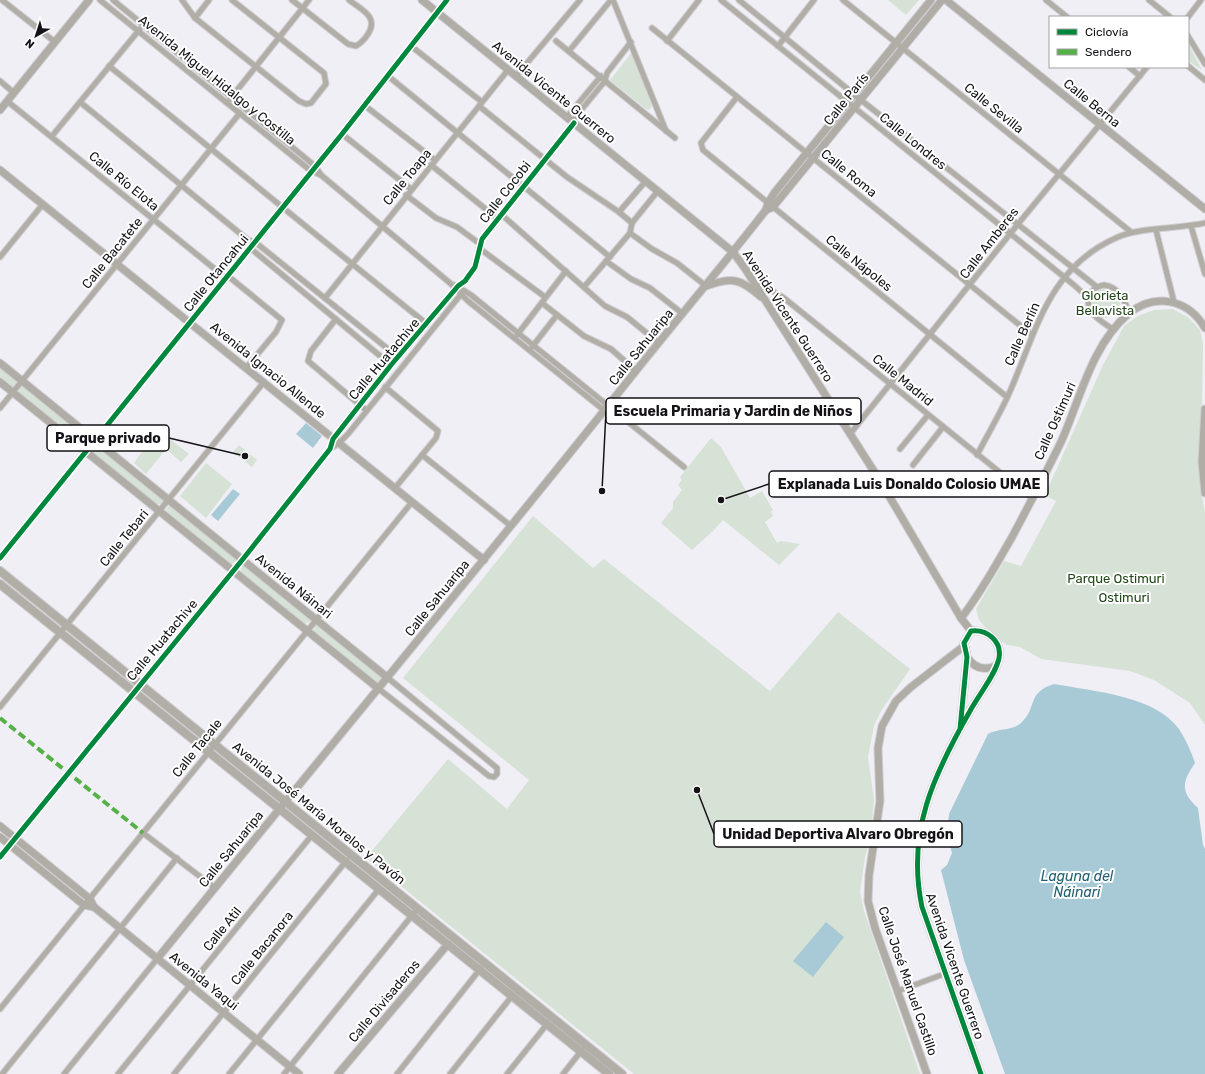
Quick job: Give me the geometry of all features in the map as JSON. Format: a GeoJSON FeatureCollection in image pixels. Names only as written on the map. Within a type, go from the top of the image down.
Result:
{"type":"FeatureCollection","features":[{"type":"Feature","properties":{"kind":"main road","name":"Avenida José María Morelos y Pavón"},"geometry":{"type":"LineString","coordinates":[[0,571],[486,963],[549,1020],[583,1048],[619,1073]]}},
{"type":"Feature","properties":{"kind":"main road","name":"Avenida José María Morelos y Pavón"},"geometry":{"type":"LineString","coordinates":[[0,584],[512,996],[549,1020]]}},
{"type":"Feature","properties":{"kind":"main road","name":"Avenida José María Morelos y Pavón"},"geometry":{"type":"LineString","coordinates":[[583,1048],[609,1074]]}},
{"type":"Feature","properties":{"kind":"street"},"geometry":{"type":"LineString","coordinates":[[2,0],[55,42]]}},
{"type":"Feature","properties":{"kind":"street"},"geometry":{"type":"LineString","coordinates":[[0,110],[89,0]]}},
{"type":"Feature","properties":{"kind":"street","name":"Avenida Miguel Hidalgo y Costilla"},"geometry":{"type":"LineString","coordinates":[[100,0],[311,171],[321,175]]}},
{"type":"Feature","properties":{"kind":"street","name":"Avenida Miguel Hidalgo y Costilla"},"geometry":{"type":"LineString","coordinates":[[113,0],[315,166],[321,175],[450,283],[457,288],[464,290],[533,345],[607,408]]}},
{"type":"Feature","properties":{"kind":"street"},"geometry":{"type":"LineString","coordinates":[[182,0],[195,18],[255,67],[303,103],[309,104],[318,96],[326,84],[324,73],[279,39],[232,0]]}},
{"type":"Feature","properties":{"kind":"street"},"geometry":{"type":"LineString","coordinates":[[195,18],[209,0]]}},
{"type":"Feature","properties":{"kind":"street"},"geometry":{"type":"LineString","coordinates":[[292,0],[351,45],[358,45],[366,37],[372,27],[372,20],[349,0]]}},
{"type":"Feature","properties":{"kind":"street"},"geometry":{"type":"LineString","coordinates":[[227,103],[309,0]]}},
{"type":"Feature","properties":{"kind":"street","name":"Avenida Vicente Guerrero"},"geometry":{"type":"LineString","coordinates":[[422,0],[733,252],[756,285],[850,434],[961,618],[971,631],[984,632],[995,640],[999,653],[996,666],[960,729],[925,806],[917,854],[918,892],[922,907],[980,1074]]}},
{"type":"Feature","properties":{"kind":"street","name":"Calle Otancahui"},"geometry":{"type":"LineString","coordinates":[[0,558],[342,134],[447,0]]}},
{"type":"Feature","properties":{"kind":"street"},"geometry":{"type":"LineString","coordinates":[[516,76],[580,0]]}},
{"type":"Feature","properties":{"kind":"street"},"geometry":{"type":"LineString","coordinates":[[569,51],[612,0],[631,42],[667,132]]}},
{"type":"Feature","properties":{"kind":"street"},"geometry":{"type":"LineString","coordinates":[[667,41],[699,0]]}},
{"type":"Feature","properties":{"kind":"street","name":"Calle Londres"},"geometry":{"type":"LineString","coordinates":[[722,0],[1065,277],[1080,290],[1088,301],[1088,306],[1096,318],[1114,330]]}},
{"type":"Feature","properties":{"kind":"street","name":"Calle Londres"},"geometry":{"type":"LineString","coordinates":[[739,0],[861,100],[1072,268],[1097,287],[1108,285],[1118,291],[1124,300],[1129,314]]}},
{"type":"Feature","properties":{"kind":"street"},"geometry":{"type":"LineString","coordinates":[[778,46],[814,0]]}},
{"type":"Feature","properties":{"kind":"street","name":"Calle Sevilla"},"geometry":{"type":"LineString","coordinates":[[843,0],[1058,175],[1131,232]]}},
{"type":"Feature","properties":{"kind":"street","name":"Calle París"},"geometry":{"type":"LineString","coordinates":[[733,252],[769,206],[807,153],[897,44],[931,0]]}},
{"type":"Feature","properties":{"kind":"street","name":"Calle París"},"geometry":{"type":"LineString","coordinates":[[769,206],[813,158],[944,0]]}},
{"type":"Feature","properties":{"kind":"street","name":"Calle Berna"},"geometry":{"type":"LineString","coordinates":[[944,0],[1205,209]]}},
{"type":"Feature","properties":{"kind":"street"},"geometry":{"type":"LineString","coordinates":[[1046,0],[1066,16]]}},
{"type":"Feature","properties":{"kind":"street"},"geometry":{"type":"LineString","coordinates":[[1149,0],[1169,16]]}},
{"type":"Feature","properties":{"kind":"street"},"geometry":{"type":"LineString","coordinates":[[1189,16],[1201,0]]}},
{"type":"Feature","properties":{"kind":"street"},"geometry":{"type":"LineString","coordinates":[[52,136],[143,25]]}},
{"type":"Feature","properties":{"kind":"street","name":"Calle Roma"},"geometry":{"type":"LineString","coordinates":[[652,28],[1032,335]]}},
{"type":"Feature","properties":{"kind":"street"},"geometry":{"type":"LineString","coordinates":[[1189,38],[1205,64]]}},
{"type":"Feature","properties":{"kind":"street"},"geometry":{"type":"LineString","coordinates":[[556,41],[675,138]]}},
{"type":"Feature","properties":{"kind":"street"},"geometry":{"type":"LineString","coordinates":[[571,120],[604,81],[607,73],[631,42]]}},
{"type":"Feature","properties":{"kind":"street"},"geometry":{"type":"LineString","coordinates":[[411,46],[577,184],[620,212],[632,223]]}},
{"type":"Feature","properties":{"kind":"street"},"geometry":{"type":"LineString","coordinates":[[109,66],[352,265],[427,324]]}},
{"type":"Feature","properties":{"kind":"street"},"geometry":{"type":"LineString","coordinates":[[1189,67],[1205,80]]}},
{"type":"Feature","properties":{"kind":"street"},"geometry":{"type":"LineString","coordinates":[[1130,68],[1140,76]]}},
{"type":"Feature","properties":{"kind":"street","name":"Calle Amberes"},"geometry":{"type":"LineString","coordinates":[[850,434],[1018,224],[1147,68]]}},
{"type":"Feature","properties":{"kind":"street","name":"Calle Toapa"},"geometry":{"type":"LineString","coordinates":[[325,298],[381,226],[508,70]]}},
{"type":"Feature","properties":{"kind":"street"},"geometry":{"type":"LineString","coordinates":[[571,120],[599,77],[607,73]]}},
{"type":"Feature","properties":{"kind":"street"},"geometry":{"type":"LineString","coordinates":[[388,76],[524,186],[631,279],[650,288],[683,314]]}},
{"type":"Feature","properties":{"kind":"street"},"geometry":{"type":"LineString","coordinates":[[0,81],[14,92]]}},
{"type":"Feature","properties":{"kind":"street","name":"Calle Nápoles"},"geometry":{"type":"LineString","coordinates":[[736,97],[701,143],[705,152],[769,206],[1007,397]]}},
{"type":"Feature","properties":{"kind":"street","name":"Calle Río Elota"},"geometry":{"type":"LineString","coordinates":[[7,101],[282,320],[279,327],[246,368]]}},
{"type":"Feature","properties":{"kind":"street"},"geometry":{"type":"LineString","coordinates":[[80,102],[182,184],[248,240],[255,242],[398,357]]}},
{"type":"Feature","properties":{"kind":"street"},"geometry":{"type":"LineString","coordinates":[[364,105],[435,160]]}},
{"type":"Feature","properties":{"kind":"street","name":"Calle Bacatete"},"geometry":{"type":"LineString","coordinates":[[0,408],[240,113]]}},
{"type":"Feature","properties":{"kind":"street","name":"Calle Cocobi"},"geometry":{"type":"LineString","coordinates":[[457,288],[465,281],[475,267],[479,246],[546,159],[571,120]]}},
{"type":"Feature","properties":{"kind":"street"},"geometry":{"type":"LineString","coordinates":[[342,134],[412,189]]}},
{"type":"Feature","properties":{"kind":"street"},"geometry":{"type":"LineString","coordinates":[[431,165],[500,217],[609,308],[627,317],[659,343]]}},
{"type":"Feature","properties":{"kind":"street","name":"Avenida Ignacio Allende"},"geometry":{"type":"LineString","coordinates":[[0,170],[484,560]]}},
{"type":"Feature","properties":{"kind":"street"},"geometry":{"type":"LineString","coordinates":[[620,212],[645,182]]}},
{"type":"Feature","properties":{"kind":"street"},"geometry":{"type":"LineString","coordinates":[[584,287],[630,233],[632,223],[658,192]]}},
{"type":"Feature","properties":{"kind":"street"},"geometry":{"type":"LineString","coordinates":[[406,195],[436,218],[457,227],[545,297]]}},
{"type":"Feature","properties":{"kind":"street"},"geometry":{"type":"LineString","coordinates":[[0,257],[43,204]]}},
{"type":"Feature","properties":{"kind":"street","name":"Calle Berlín"},"geometry":{"type":"LineString","coordinates":[[978,455],[1007,397],[1044,308],[1072,268],[1106,244],[1131,232],[1191,226],[1205,223]]}},
{"type":"Feature","properties":{"kind":"street"},"geometry":{"type":"LineString","coordinates":[[1191,226],[1205,274]]}},
{"type":"Feature","properties":{"kind":"street"},"geometry":{"type":"LineString","coordinates":[[1156,230],[1174,302],[1190,310],[1205,328]]}},
{"type":"Feature","properties":{"kind":"street"},"geometry":{"type":"LineString","coordinates":[[630,233],[656,252],[678,263],[706,286],[720,281],[735,280],[747,285],[768,304]]}},
{"type":"Feature","properties":{"kind":"street"},"geometry":{"type":"LineString","coordinates":[[248,240],[250,248],[391,365]]}},
{"type":"Feature","properties":{"kind":"street","name":"Calle Sahuaripa"},"geometry":{"type":"LineString","coordinates":[[157,959],[279,808],[388,678],[733,252]]}},
{"type":"Feature","properties":{"kind":"street"},"geometry":{"type":"LineString","coordinates":[[514,339],[566,271]]}},
{"type":"Feature","properties":{"kind":"street","name":"Calle Cocobi"},"geometry":{"type":"LineString","coordinates":[[464,290],[465,281]]}},
{"type":"Feature","properties":{"kind":"street","name":"Calle Madrid"},"geometry":{"type":"LineString","coordinates":[[756,285],[770,290],[784,298],[1033,499]]}},
{"type":"Feature","properties":{"kind":"street"},"geometry":{"type":"LineString","coordinates":[[1088,301],[1092,291],[1097,287]]}},
{"type":"Feature","properties":{"kind":"street","name":"Avenida Miguel Hidalgo y Costilla"},"geometry":{"type":"LineString","coordinates":[[457,288],[461,295],[529,351],[684,467]]}},
{"type":"Feature","properties":{"kind":"street","name":"Calle Huatachive"},"geometry":{"type":"LineString","coordinates":[[0,857],[243,559],[330,449],[360,405],[391,365],[457,288]]}},
{"type":"Feature","properties":{"kind":"street","name":"Calle Huatachive"},"geometry":{"type":"LineString","coordinates":[[336,441],[366,410],[464,290]]}},
{"type":"Feature","properties":{"kind":"street","name":"Calle Ostimuri"},"geometry":{"type":"LineString","coordinates":[[961,618],[985,585],[1033,499],[1061,441],[1095,361],[1114,330],[1129,314],[1143,305],[1150,303],[1174,302]]}},
{"type":"Feature","properties":{"kind":"street"},"geometry":{"type":"LineString","coordinates":[[542,303],[584,336],[611,349],[636,371]]}},
{"type":"Feature","properties":{"kind":"street"},"geometry":{"type":"LineString","coordinates":[[529,351],[557,315]]}},
{"type":"Feature","properties":{"kind":"street"},"geometry":{"type":"LineString","coordinates":[[336,319],[310,351],[308,361],[366,410]]}},
{"type":"Feature","properties":{"kind":"street","name":"Avenida Náinari"},"geometry":{"type":"LineString","coordinates":[[0,363],[317,619],[497,768],[498,773],[495,776],[489,776],[307,631],[0,382]]}},
{"type":"Feature","properties":{"kind":"street","name":"Calle Tebari"},"geometry":{"type":"LineString","coordinates":[[0,707],[264,382]]}},
{"type":"Feature","properties":{"kind":"street"},"geometry":{"type":"LineString","coordinates":[[385,387],[438,431],[436,438],[395,488]]}},
{"type":"Feature","properties":{"kind":"street"},"geometry":{"type":"LineString","coordinates":[[1205,409],[1202,462],[1205,492]]}},
{"type":"Feature","properties":{"kind":"street"},"geometry":{"type":"LineString","coordinates":[[900,449],[928,415]]}},
{"type":"Feature","properties":{"kind":"street"},"geometry":{"type":"LineString","coordinates":[[913,465],[943,427]]}},
{"type":"Feature","properties":{"kind":"street"},"geometry":{"type":"LineString","coordinates":[[422,455],[511,526]]}},
{"type":"Feature","properties":{"kind":"street","name":"Calle Tacale"},"geometry":{"type":"LineString","coordinates":[[0,1009],[412,502]]}},
{"type":"Feature","properties":{"kind":"street"},"geometry":{"type":"LineString","coordinates":[[964,646],[966,636],[971,631]]}},
{"type":"Feature","properties":{"kind":"street","name":"Avenida Vicente Guerrero"},"geometry":{"type":"LineString","coordinates":[[960,729],[967,657],[964,646]]}},
{"type":"Feature","properties":{"kind":"street","name":"Calle José Manuel Castillo"},"geometry":{"type":"LineString","coordinates":[[927,1074],[875,928],[868,901],[869,875],[880,801],[878,760],[879,737],[886,716],[896,701],[911,687],[964,646]]}},
{"type":"Feature","properties":{"kind":"street"},"geometry":{"type":"LineString","coordinates":[[967,657],[972,664],[980,668],[988,669],[996,666]]}},
{"type":"Feature","properties":{"kind":"street","name":"Avenida Yaqui"},"geometry":{"type":"LineString","coordinates":[[0,826],[90,898],[94,907],[299,1074]]}},
{"type":"Feature","properties":{"kind":"street"},"geometry":{"type":"LineString","coordinates":[[143,833],[215,888]]}},
{"type":"Feature","properties":{"kind":"street","name":"Calle Atil"},"geometry":{"type":"LineString","coordinates":[[118,1074],[312,835]]}},
{"type":"Feature","properties":{"kind":"street","name":"Avenida Yaqui"},"geometry":{"type":"LineString","coordinates":[[0,837],[84,905],[94,907]]}},
{"type":"Feature","properties":{"kind":"street","name":"Calle Bacanora"},"geometry":{"type":"LineString","coordinates":[[174,1074],[351,854]]}},
{"type":"Feature","properties":{"kind":"street"},"geometry":{"type":"LineString","coordinates":[[2,1074],[177,858]]}},
{"type":"Feature","properties":{"kind":"street"},"geometry":{"type":"LineString","coordinates":[[229,1074],[379,889]]}},
{"type":"Feature","properties":{"kind":"street"},"geometry":{"type":"LineString","coordinates":[[284,1074],[418,908]]}},
{"type":"Feature","properties":{"kind":"street","name":"Calle Divisaderos"},"geometry":{"type":"LineString","coordinates":[[338,1074],[448,944]]}},
{"type":"Feature","properties":{"kind":"street"},"geometry":{"type":"LineString","coordinates":[[64,1074],[157,959]]}},
{"type":"Feature","properties":{"kind":"street"},"geometry":{"type":"LineString","coordinates":[[397,1074],[486,963]]}},
{"type":"Feature","properties":{"kind":"street"},"geometry":{"type":"LineString","coordinates":[[898,991],[944,974]]}},
{"type":"Feature","properties":{"kind":"street"},"geometry":{"type":"LineString","coordinates":[[450,1074],[512,996]]}},
{"type":"Feature","properties":{"kind":"street"},"geometry":{"type":"LineString","coordinates":[[507,1074],[549,1020]]}},
{"type":"Feature","properties":{"kind":"street"},"geometry":{"type":"LineString","coordinates":[[563,1074],[583,1048]]}},
{"type":"Feature","properties":{"kind":"green space"},"geometry":{"type":"Polygon","coordinates":[[[888,0],[919,0],[906,15],[888,0]]]}},
{"type":"Feature","properties":{"kind":"green space"},"geometry":{"type":"Polygon","coordinates":[[[1189,45],[1202,70],[1189,62],[1189,45]]]}},
{"type":"Feature","properties":{"kind":"green space"},"geometry":{"type":"Polygon","coordinates":[[[632,52],[652,106],[649,110],[610,80],[632,52]]]}},
{"type":"Feature","properties":{"kind":"green space","name":"Glorieta Bellavista"},"geometry":{"type":"Polygon","coordinates":[[[1105,288],[1111,289],[1119,297],[1119,309],[1111,317],[1105,318],[1099,317],[1091,309],[1090,303],[1091,297],[1099,289],[1105,288]]]}},
{"type":"Feature","properties":{"kind":"green space","name":"Parque Ostimuri"},"geometry":{"type":"Polygon","coordinates":[[[1173,309],[1189,318],[1200,330],[1203,343],[1202,409],[1199,453],[1200,484],[1205,513],[1205,725],[1190,703],[1154,680],[1130,671],[1041,659],[1020,647],[1007,645],[993,636],[979,620],[976,609],[1004,561],[1021,566],[1056,501],[1045,495],[1103,365],[1124,326],[1138,316],[1154,310],[1173,309]]]}},
{"type":"Feature","properties":{"kind":"green space"},"geometry":{"type":"Polygon","coordinates":[[[0,366],[17,381],[15,386],[11,387],[0,380],[0,366]]]}},
{"type":"Feature","properties":{"kind":"green space"},"geometry":{"type":"Polygon","coordinates":[[[22,387],[25,387],[90,440],[90,443],[83,445],[20,395],[19,390],[22,387]]]}},
{"type":"Feature","properties":{"kind":"green space"},"geometry":{"type":"Polygon","coordinates":[[[158,430],[189,454],[181,462],[166,449],[146,474],[134,463],[158,430]]]}},
{"type":"Feature","properties":{"kind":"green space"},"geometry":{"type":"Polygon","coordinates":[[[711,438],[721,447],[750,498],[762,491],[773,510],[771,512],[773,516],[765,522],[777,543],[781,541],[800,544],[779,565],[723,520],[692,550],[661,523],[673,508],[673,502],[682,490],[678,485],[682,480],[680,477],[711,438]]]}},
{"type":"Feature","properties":{"kind":"green space"},"geometry":{"type":"Polygon","coordinates":[[[239,445],[257,460],[252,467],[233,452],[239,445]]]}},
{"type":"Feature","properties":{"kind":"green space"},"geometry":{"type":"Polygon","coordinates":[[[99,446],[163,499],[163,502],[161,504],[157,504],[151,501],[94,454],[92,449],[99,446]]]}},
{"type":"Feature","properties":{"kind":"green space"},"geometry":{"type":"Polygon","coordinates":[[[206,463],[232,484],[206,518],[180,496],[206,463]]]}},
{"type":"Feature","properties":{"kind":"green space"},"geometry":{"type":"Polygon","coordinates":[[[170,505],[238,561],[231,564],[225,561],[168,514],[166,509],[170,505]]]}},
{"type":"Feature","properties":{"kind":"green space"},"geometry":{"type":"Polygon","coordinates":[[[533,516],[593,568],[604,559],[770,691],[838,612],[910,669],[881,711],[874,726],[868,757],[874,800],[870,840],[865,857],[860,892],[864,911],[920,1074],[634,1074],[366,858],[448,759],[507,809],[529,780],[403,678],[533,516]]]}},
{"type":"Feature","properties":{"kind":"green space"},"geometry":{"type":"Polygon","coordinates":[[[243,565],[311,618],[311,621],[304,624],[298,620],[242,573],[240,568],[243,565]]]}},
{"type":"Feature","properties":{"kind":"green space"},"geometry":{"type":"Polygon","coordinates":[[[316,624],[319,624],[384,678],[382,683],[377,683],[372,680],[315,633],[313,628],[316,624]]]}},
{"type":"Feature","properties":{"kind":"water"},"geometry":{"type":"Polygon","coordinates":[[[306,423],[322,436],[313,448],[296,434],[306,423]]]}},
{"type":"Feature","properties":{"kind":"water"},"geometry":{"type":"Polygon","coordinates":[[[233,489],[240,494],[218,521],[211,515],[233,489]]]}},
{"type":"Feature","properties":{"kind":"water","name":"Laguna del Náinari"},"geometry":{"type":"Polygon","coordinates":[[[1054,684],[1122,697],[1155,709],[1169,718],[1179,729],[1192,754],[1195,763],[1187,776],[1185,787],[1188,797],[1198,808],[1203,845],[1205,849],[1205,1074],[1005,1074],[964,960],[941,870],[947,865],[952,853],[947,834],[949,814],[988,734],[1017,726],[1021,723],[1026,717],[1039,692],[1054,684]]]}},
{"type":"Feature","properties":{"kind":"water"},"geometry":{"type":"Polygon","coordinates":[[[826,922],[844,937],[813,977],[793,961],[826,922]]]}},
{"type":"Feature","properties":{"kind":"marked path"},"geometry":{"type":"LineString","coordinates":[[0,718],[143,833]]}},
{"type":"Feature","properties":{"kind":"cycle path"},"geometry":{"type":"LineString","coordinates":[[0,558],[342,134],[447,0]]}},
{"type":"Feature","properties":{"kind":"cycle path"},"geometry":{"type":"LineString","coordinates":[[0,857],[243,559],[330,449],[333,439],[391,365],[458,286],[465,281],[475,267],[482,239],[574,123]]}},
{"type":"Feature","properties":{"kind":"cycle path"},"geometry":{"type":"LineString","coordinates":[[960,729],[967,657],[964,643],[971,631],[983,632],[988,634],[996,641],[999,658],[991,678],[973,705],[970,711],[957,734],[935,781],[926,804],[918,854],[918,880],[922,907],[981,1074]]}},
{"type":"Feature","properties":{"kind":"place","name":"Parque privado"},"geometry":{"type":"Point","coordinates":[245,456]}},
{"type":"Feature","properties":{"kind":"place","name":"Escuela Primaria y Jardin de Niños"},"geometry":{"type":"Point","coordinates":[602,491]}},
{"type":"Feature","properties":{"kind":"place","name":"Explanada Luis Donaldo Colosio UMAE"},"geometry":{"type":"Point","coordinates":[721,500]}},
{"type":"Feature","properties":{"kind":"place","name":"Unidad Deportiva Alvaro Obregón"},"geometry":{"type":"Point","coordinates":[697,790]}},
{"type":"Feature","properties":{"kind":"park label","name":"Ostimuri"},"geometry":{"type":"Point","coordinates":[1124,597]}}]}
